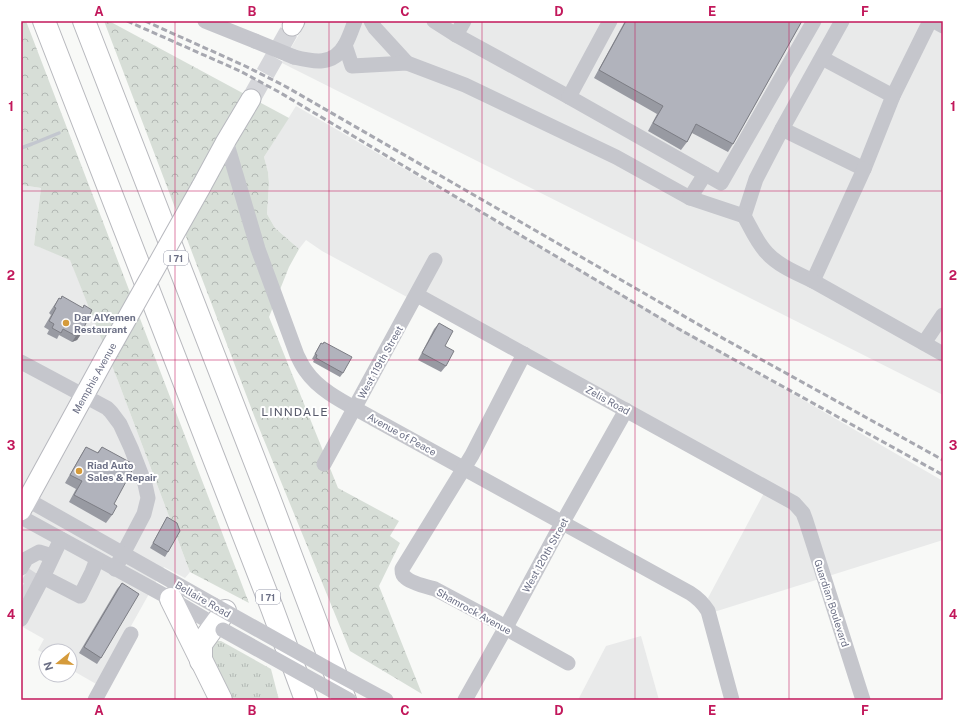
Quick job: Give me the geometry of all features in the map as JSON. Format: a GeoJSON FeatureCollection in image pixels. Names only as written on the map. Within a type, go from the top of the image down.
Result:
{"type":"FeatureCollection","features":[{"type":"Feature","properties":{"kind":"highway","name":"I 71"},"geometry":{"type":"LineString","coordinates":[[44,21],[272,608],[306,700]]}},
{"type":"Feature","properties":{"kind":"highway","name":"I 71"},"geometry":{"type":"LineString","coordinates":[[84,21],[268,495],[345,700]]}},
{"type":"Feature","properties":{"kind":"highway"},"geometry":{"type":"LineString","coordinates":[[228,495],[259,609],[291,700]]}},
{"type":"Feature","properties":{"kind":"highway"},"geometry":{"type":"LineString","coordinates":[[268,495],[361,700]]}},
{"type":"Feature","properties":{"kind":"highway"},"geometry":{"type":"LineString","coordinates":[[171,599],[221,700]]}},
{"type":"Feature","properties":{"kind":"highway"},"geometry":{"type":"LineString","coordinates":[[201,661],[202,644],[219,618]]}},
{"type":"Feature","properties":{"kind":"main road","name":"Memphis Avenue"},"geometry":{"type":"LineString","coordinates":[[23,502],[251,99]]}},
{"type":"Feature","properties":{"kind":"street"},"geometry":{"type":"LineString","coordinates":[[205,21],[294,57],[316,61],[326,61],[335,57],[345,45],[355,21]]}},
{"type":"Feature","properties":{"kind":"street"},"geometry":{"type":"LineString","coordinates":[[371,21],[375,28],[407,63]]}},
{"type":"Feature","properties":{"kind":"street"},"geometry":{"type":"LineString","coordinates":[[434,21],[456,35],[721,183],[814,21]]}},
{"type":"Feature","properties":{"kind":"street"},"geometry":{"type":"LineString","coordinates":[[456,35],[464,21]]}},
{"type":"Feature","properties":{"kind":"street"},"geometry":{"type":"LineString","coordinates":[[569,97],[610,21]]}},
{"type":"Feature","properties":{"kind":"street"},"geometry":{"type":"LineString","coordinates":[[744,216],[756,179],[842,21]]}},
{"type":"Feature","properties":{"kind":"street"},"geometry":{"type":"LineString","coordinates":[[813,281],[864,169],[893,96],[930,21]]}},
{"type":"Feature","properties":{"kind":"street"},"geometry":{"type":"LineString","coordinates":[[934,21],[943,26]]}},
{"type":"Feature","properties":{"kind":"street"},"geometry":{"type":"LineString","coordinates":[[345,45],[352,66],[407,63],[465,85],[616,157],[690,198],[744,216],[759,243],[768,254],[785,267],[813,281],[943,354]]}},
{"type":"Feature","properties":{"kind":"street"},"geometry":{"type":"LineString","coordinates":[[822,58],[893,96]]}},
{"type":"Feature","properties":{"kind":"street"},"geometry":{"type":"LineString","coordinates":[[782,129],[864,169]]}},
{"type":"Feature","properties":{"kind":"street","name":"Avenue of Peace"},"geometry":{"type":"LineString","coordinates":[[226,141],[258,249],[285,325],[299,360],[306,372],[320,386],[334,396],[696,596],[705,605],[710,616],[732,700]]}},
{"type":"Feature","properties":{"kind":"street"},"geometry":{"type":"LineString","coordinates":[[690,198],[705,174]]}},
{"type":"Feature","properties":{"kind":"street","name":"West 119th Street"},"geometry":{"type":"LineString","coordinates":[[324,464],[435,260]]}},
{"type":"Feature","properties":{"kind":"street","name":"Zelis Road"},"geometry":{"type":"LineString","coordinates":[[417,295],[791,501],[798,507]]}},
{"type":"Feature","properties":{"kind":"street"},"geometry":{"type":"LineString","coordinates":[[924,343],[943,315]]}},
{"type":"Feature","properties":{"kind":"street","name":"Shamrock Avenue"},"geometry":{"type":"LineString","coordinates":[[524,354],[472,455],[402,569],[406,579],[435,589],[506,627],[568,663]]}},
{"type":"Feature","properties":{"kind":"street"},"geometry":{"type":"LineString","coordinates":[[21,362],[107,408],[116,417],[132,448],[148,498],[144,514],[115,569]]}},
{"type":"Feature","properties":{"kind":"street","name":"West 120th Street"},"geometry":{"type":"LineString","coordinates":[[465,700],[626,410]]}},
{"type":"Feature","properties":{"kind":"street","name":"Bellaire Road"},"geometry":{"type":"LineString","coordinates":[[23,502],[123,554],[219,618],[349,700]]}},
{"type":"Feature","properties":{"kind":"street","name":"Guardian Boulevard"},"geometry":{"type":"LineString","coordinates":[[798,507],[806,521],[863,700]]}},
{"type":"Feature","properties":{"kind":"street","name":"Bellaire Road"},"geometry":{"type":"LineString","coordinates":[[21,518],[171,599],[219,618],[330,670],[386,700]]}},
{"type":"Feature","properties":{"kind":"street"},"geometry":{"type":"LineString","coordinates":[[29,586],[52,556],[60,539]]}},
{"type":"Feature","properties":{"kind":"street"},"geometry":{"type":"LineString","coordinates":[[21,620],[29,586],[26,560],[39,552],[52,556]]}},
{"type":"Feature","properties":{"kind":"street"},"geometry":{"type":"LineString","coordinates":[[29,586],[80,596],[97,559]]}},
{"type":"Feature","properties":{"kind":"street"},"geometry":{"type":"LineString","coordinates":[[95,700],[131,634]]}},
{"type":"Feature","properties":{"kind":"shaded area"},"geometry":{"type":"Polygon","coordinates":[[[307,21],[943,21],[943,395],[282,63],[307,21]]]}},
{"type":"Feature","properties":{"kind":"shaded area"},"geometry":{"type":"Polygon","coordinates":[[[296,106],[943,481],[943,540],[714,612],[708,598],[765,491],[322,251],[306,240],[299,249],[275,228],[267,214],[269,183],[264,157],[296,106]]]}},
{"type":"Feature","properties":{"kind":"shaded area"},"geometry":{"type":"Polygon","coordinates":[[[21,185],[41,188],[34,245],[70,259],[190,572],[185,578],[164,567],[98,685],[78,674],[78,643],[42,643],[44,639],[21,626],[21,185]]]}},
{"type":"Feature","properties":{"kind":"shaded area"},"geometry":{"type":"Polygon","coordinates":[[[641,636],[659,700],[578,700],[606,646],[641,636]]]}},
{"type":"Feature","properties":{"kind":"green space"},"geometry":{"type":"Polygon","coordinates":[[[21,21],[26,21],[249,603],[190,572],[118,381],[70,260],[34,245],[41,188],[21,185],[21,21]]]}},
{"type":"Feature","properties":{"kind":"green space"},"geometry":{"type":"Polygon","coordinates":[[[104,21],[109,21],[289,118],[264,157],[269,183],[267,214],[275,228],[299,249],[289,267],[269,317],[338,488],[399,521],[390,536],[400,543],[379,586],[422,694],[350,651],[255,418],[104,21]]]}},
{"type":"Feature","properties":{"kind":"green space"},"geometry":{"type":"Polygon","coordinates":[[[213,641],[221,641],[271,669],[279,700],[227,700],[209,663],[213,641]]]}},
{"type":"Feature","properties":{"kind":"building"},"geometry":{"type":"Polygon","coordinates":[[[626,21],[802,21],[733,144],[696,124],[687,142],[653,123],[663,106],[599,70],[626,21]]]}},
{"type":"Feature","properties":{"kind":"building"},"geometry":{"type":"Polygon","coordinates":[[[62,296],[83,308],[84,305],[92,310],[81,334],[76,336],[63,329],[61,333],[52,328],[54,324],[49,321],[56,308],[54,307],[59,298],[61,299],[62,296]]]}},
{"type":"Feature","properties":{"kind":"building"},"geometry":{"type":"Polygon","coordinates":[[[439,323],[453,331],[445,346],[454,351],[446,366],[422,353],[439,323]]]}},
{"type":"Feature","properties":{"kind":"building"},"geometry":{"type":"Polygon","coordinates":[[[324,342],[352,357],[343,373],[316,358],[317,355],[315,354],[321,343],[323,344],[324,342]]]}},
{"type":"Feature","properties":{"kind":"building"},"geometry":{"type":"Polygon","coordinates":[[[86,447],[98,453],[102,447],[135,465],[114,504],[117,506],[112,515],[74,495],[82,481],[70,475],[86,447]]]}},
{"type":"Feature","properties":{"kind":"building"},"geometry":{"type":"Polygon","coordinates":[[[167,517],[177,523],[180,531],[168,552],[153,543],[167,517]]]}},
{"type":"Feature","properties":{"kind":"building"},"geometry":{"type":"Polygon","coordinates":[[[122,583],[139,594],[101,658],[84,647],[122,583]]]}},
{"type":"Feature","properties":{"kind":"waterway"},"geometry":{"type":"LineString","coordinates":[[21,148],[59,133]]}},
{"type":"Feature","properties":{"kind":"tunnel"},"geometry":{"type":"LineString","coordinates":[[251,99],[292,26]]}},
{"type":"Feature","properties":{"kind":"tunnel"},"geometry":{"type":"LineString","coordinates":[[25,575],[34,581]]}},
{"type":"Feature","properties":{"kind":"tunnel"},"geometry":{"type":"LineString","coordinates":[[21,590],[28,593]]}},
{"type":"Feature","properties":{"kind":"railway"},"geometry":{"type":"LineString","coordinates":[[127,21],[240,71],[279,92],[677,328],[943,475]]}},
{"type":"Feature","properties":{"kind":"railway"},"geometry":{"type":"LineString","coordinates":[[145,21],[243,65],[283,85],[708,330],[943,460]]}},
{"type":"Feature","properties":{"kind":"place","name":"Dar AlYemen Restaurant"},"geometry":{"type":"Point","coordinates":[66,323]}},
{"type":"Feature","properties":{"kind":"place","name":"Riad Auto Sales & Repair"},"geometry":{"type":"Point","coordinates":[79,471]}},
{"type":"Feature","properties":{"kind":"district","name":"LINNDALE"},"geometry":{"type":"Point","coordinates":[295,412]}}]}
